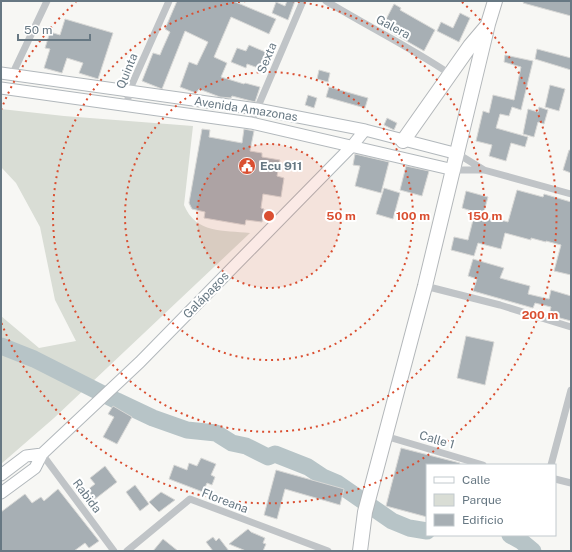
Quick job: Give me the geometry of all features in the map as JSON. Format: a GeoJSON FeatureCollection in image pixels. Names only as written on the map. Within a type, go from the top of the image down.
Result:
{"type":"FeatureCollection","features":[{"type":"Feature","properties":{"kind":"highway"},"geometry":{"type":"LineString","coordinates":[[360,551],[365,512],[425,286],[458,154],[488,24],[495,1]]}},
{"type":"Feature","properties":{"kind":"highway"},"geometry":{"type":"LineString","coordinates":[[403,141],[470,46],[488,24]]}},
{"type":"Feature","properties":{"kind":"main road","name":"Avenida Amazonas"},"geometry":{"type":"LineString","coordinates":[[6,74],[257,109],[365,130],[458,154]]}},
{"type":"Feature","properties":{"kind":"main road","name":"Avenida Amazonas"},"geometry":{"type":"LineString","coordinates":[[1,88],[251,123],[454,170]]}},
{"type":"Feature","properties":{"kind":"main road","name":"Galápagos"},"geometry":{"type":"LineString","coordinates":[[1,493],[35,468],[42,454],[137,365],[352,146],[365,130]]}},
{"type":"Feature","properties":{"kind":"main road"},"geometry":{"type":"LineString","coordinates":[[1,475],[26,456],[42,454]]}},
{"type":"Feature","properties":{"kind":"street"},"geometry":{"type":"LineString","coordinates":[[6,74],[47,1]]}},
{"type":"Feature","properties":{"kind":"street","name":"Quinta"},"geometry":{"type":"LineString","coordinates":[[126,106],[129,91],[169,1]]}},
{"type":"Feature","properties":{"kind":"street","name":"Sexta"},"geometry":{"type":"LineString","coordinates":[[251,123],[303,1]]}},
{"type":"Feature","properties":{"kind":"street","name":"Galera"},"geometry":{"type":"LineString","coordinates":[[326,1],[419,54],[450,74]]}},
{"type":"Feature","properties":{"kind":"street","name":"Avenida Amazonas"},"geometry":{"type":"LineString","coordinates":[[458,154],[484,170]]}},
{"type":"Feature","properties":{"kind":"street","name":"Avenida Amazonas"},"geometry":{"type":"LineString","coordinates":[[454,170],[484,170],[571,194]]}},
{"type":"Feature","properties":{"kind":"street"},"geometry":{"type":"LineString","coordinates":[[425,286],[500,305],[571,327]]}},
{"type":"Feature","properties":{"kind":"street"},"geometry":{"type":"LineString","coordinates":[[551,464],[571,390]]}},
{"type":"Feature","properties":{"kind":"street","name":"Calle 1"},"geometry":{"type":"LineString","coordinates":[[385,436],[481,464]]}},
{"type":"Feature","properties":{"kind":"street","name":"Rabida"},"geometry":{"type":"LineString","coordinates":[[42,454],[114,551]]}},
{"type":"Feature","properties":{"kind":"street"},"geometry":{"type":"LineString","coordinates":[[556,479],[571,483]]}},
{"type":"Feature","properties":{"kind":"street","name":"Floreana"},"geometry":{"type":"LineString","coordinates":[[127,551],[190,499],[328,551]]}},
{"type":"Feature","properties":{"kind":"green space"},"geometry":{"type":"Polygon","coordinates":[[[1,109],[64,116],[193,126],[184,205],[189,214],[203,226],[211,229],[250,233],[54,418],[1,464],[1,316],[39,348],[76,341],[55,300],[40,227],[16,183],[1,167],[1,109]]]}},
{"type":"Feature","properties":{"kind":"building"},"geometry":{"type":"Polygon","coordinates":[[[177,1],[233,1],[276,19],[269,34],[231,17],[214,57],[227,63],[221,77],[260,87],[255,102],[232,96],[231,98],[220,97],[199,89],[196,93],[180,87],[189,62],[197,65],[208,42],[185,31],[162,89],[142,81],[153,53],[160,55],[170,32],[165,29],[177,1]]]}},
{"type":"Feature","properties":{"kind":"building"},"geometry":{"type":"Polygon","coordinates":[[[287,1],[295,1],[288,20],[272,13],[276,2],[285,6],[287,1]]]}},
{"type":"Feature","properties":{"kind":"building"},"geometry":{"type":"Polygon","coordinates":[[[524,1],[571,1],[571,16],[523,3],[524,1]]]}},
{"type":"Feature","properties":{"kind":"building"},"geometry":{"type":"Polygon","coordinates":[[[394,4],[401,8],[400,10],[435,30],[424,51],[382,27],[394,4]]]}},
{"type":"Feature","properties":{"kind":"building"},"geometry":{"type":"Polygon","coordinates":[[[460,13],[470,18],[459,42],[437,31],[441,22],[453,28],[460,13]]]}},
{"type":"Feature","properties":{"kind":"building"},"geometry":{"type":"Polygon","coordinates":[[[65,19],[113,33],[98,79],[79,73],[83,63],[67,58],[62,73],[44,68],[50,49],[45,48],[50,32],[60,35],[65,19]]]}},
{"type":"Feature","properties":{"kind":"building"},"geometry":{"type":"Polygon","coordinates":[[[249,45],[270,54],[264,70],[247,64],[246,68],[231,62],[237,48],[246,51],[249,45]]]}},
{"type":"Feature","properties":{"kind":"building"},"geometry":{"type":"Polygon","coordinates":[[[537,49],[571,58],[571,70],[535,59],[537,49]]]}},
{"type":"Feature","properties":{"kind":"building"},"geometry":{"type":"Polygon","coordinates":[[[505,55],[533,61],[521,110],[512,107],[509,116],[500,114],[496,128],[528,137],[525,147],[511,143],[506,161],[489,156],[492,145],[476,141],[483,111],[489,113],[493,95],[514,100],[521,67],[504,62],[505,55]]]}},
{"type":"Feature","properties":{"kind":"building"},"geometry":{"type":"Polygon","coordinates":[[[319,70],[330,73],[328,82],[317,79],[319,70]]]}},
{"type":"Feature","properties":{"kind":"building"},"geometry":{"type":"Polygon","coordinates":[[[550,85],[565,89],[559,111],[545,107],[550,85]]]}},
{"type":"Feature","properties":{"kind":"building"},"geometry":{"type":"Polygon","coordinates":[[[329,87],[368,98],[365,108],[326,97],[329,87]]]}},
{"type":"Feature","properties":{"kind":"building"},"geometry":{"type":"Polygon","coordinates":[[[308,95],[317,98],[314,108],[305,105],[308,95]]]}},
{"type":"Feature","properties":{"kind":"building"},"geometry":{"type":"Polygon","coordinates":[[[539,107],[548,110],[544,124],[538,122],[534,137],[523,134],[528,109],[538,112],[539,107]]]}},
{"type":"Feature","properties":{"kind":"building"},"geometry":{"type":"Polygon","coordinates":[[[387,118],[397,123],[394,130],[384,125],[387,118]]]}},
{"type":"Feature","properties":{"kind":"building"},"geometry":{"type":"Polygon","coordinates":[[[202,129],[210,130],[209,137],[242,143],[244,129],[254,131],[250,151],[262,153],[262,157],[280,160],[277,176],[284,178],[281,197],[263,194],[261,208],[264,209],[262,222],[246,220],[245,225],[204,218],[205,212],[192,209],[189,203],[202,129]]]}},
{"type":"Feature","properties":{"kind":"building"},"geometry":{"type":"Polygon","coordinates":[[[569,150],[571,150],[571,173],[563,170],[569,150]]]}},
{"type":"Feature","properties":{"kind":"building"},"geometry":{"type":"Polygon","coordinates":[[[355,154],[389,162],[381,193],[355,186],[360,166],[353,165],[355,154]]]}},
{"type":"Feature","properties":{"kind":"building"},"geometry":{"type":"Polygon","coordinates":[[[406,166],[429,171],[422,196],[400,190],[406,166]]]}},
{"type":"Feature","properties":{"kind":"building"},"geometry":{"type":"Polygon","coordinates":[[[384,188],[400,193],[393,219],[376,214],[384,188]]]}},
{"type":"Feature","properties":{"kind":"building"},"geometry":{"type":"Polygon","coordinates":[[[517,190],[543,197],[544,194],[571,202],[571,275],[554,271],[561,245],[546,241],[531,238],[531,240],[505,233],[501,249],[478,243],[474,256],[451,250],[454,237],[468,240],[475,212],[462,208],[466,191],[488,197],[483,215],[508,222],[517,190]]]}},
{"type":"Feature","properties":{"kind":"building"},"geometry":{"type":"Polygon","coordinates":[[[473,259],[504,268],[500,278],[530,286],[528,294],[549,299],[551,290],[571,296],[571,321],[549,315],[551,307],[535,303],[533,308],[473,291],[477,279],[468,276],[473,259]]]}},
{"type":"Feature","properties":{"kind":"building"},"geometry":{"type":"Polygon","coordinates":[[[466,336],[494,342],[485,385],[457,378],[466,336]]]}},
{"type":"Feature","properties":{"kind":"building"},"geometry":{"type":"Polygon","coordinates":[[[113,406],[132,417],[117,444],[103,437],[114,417],[108,414],[113,406]]]}},
{"type":"Feature","properties":{"kind":"building"},"geometry":{"type":"Polygon","coordinates":[[[401,448],[460,463],[426,464],[426,517],[386,506],[401,448]]]}},
{"type":"Feature","properties":{"kind":"building"},"geometry":{"type":"Polygon","coordinates":[[[201,458],[216,464],[211,475],[215,477],[212,485],[207,483],[203,492],[169,479],[174,465],[187,470],[189,463],[197,466],[201,458]]]}},
{"type":"Feature","properties":{"kind":"building"},"geometry":{"type":"Polygon","coordinates":[[[105,466],[117,482],[90,503],[82,494],[95,484],[90,478],[105,466]]]}},
{"type":"Feature","properties":{"kind":"building"},"geometry":{"type":"Polygon","coordinates":[[[276,470],[344,489],[340,505],[285,489],[277,519],[264,515],[276,470]]]}},
{"type":"Feature","properties":{"kind":"building"},"geometry":{"type":"Polygon","coordinates":[[[135,485],[149,504],[140,511],[126,492],[135,485]]]}},
{"type":"Feature","properties":{"kind":"building"},"geometry":{"type":"Polygon","coordinates":[[[58,489],[99,541],[89,548],[85,543],[74,551],[1,551],[1,512],[25,494],[32,503],[41,497],[44,501],[58,489]]]}},
{"type":"Feature","properties":{"kind":"building"},"geometry":{"type":"Polygon","coordinates":[[[161,492],[175,500],[159,512],[149,502],[161,492]]]}},
{"type":"Feature","properties":{"kind":"building"},"geometry":{"type":"Polygon","coordinates":[[[248,529],[251,532],[265,538],[263,543],[266,544],[263,551],[246,551],[229,544],[248,529]]]}},
{"type":"Feature","properties":{"kind":"building"},"geometry":{"type":"Polygon","coordinates":[[[213,537],[216,541],[219,538],[229,551],[213,551],[206,542],[213,537]]]}},
{"type":"Feature","properties":{"kind":"building"},"geometry":{"type":"Polygon","coordinates":[[[163,539],[178,551],[153,551],[163,539]]]}},
{"type":"Feature","properties":{"kind":"waterway"},"geometry":{"type":"LineString","coordinates":[[1,346],[34,359],[153,418],[187,430],[216,433],[232,443],[246,446],[268,457],[275,454],[308,467],[323,477],[337,483],[392,521],[409,528],[426,531]]}},
{"type":"Feature","properties":{"kind":"waterway"},"geometry":{"type":"LineString","coordinates":[[512,536],[521,541],[533,551]]}},
{"type":"Feature","properties":{"kind":"place","name":"Ecu 911"},"geometry":{"type":"Point","coordinates":[247,166]}}]}
